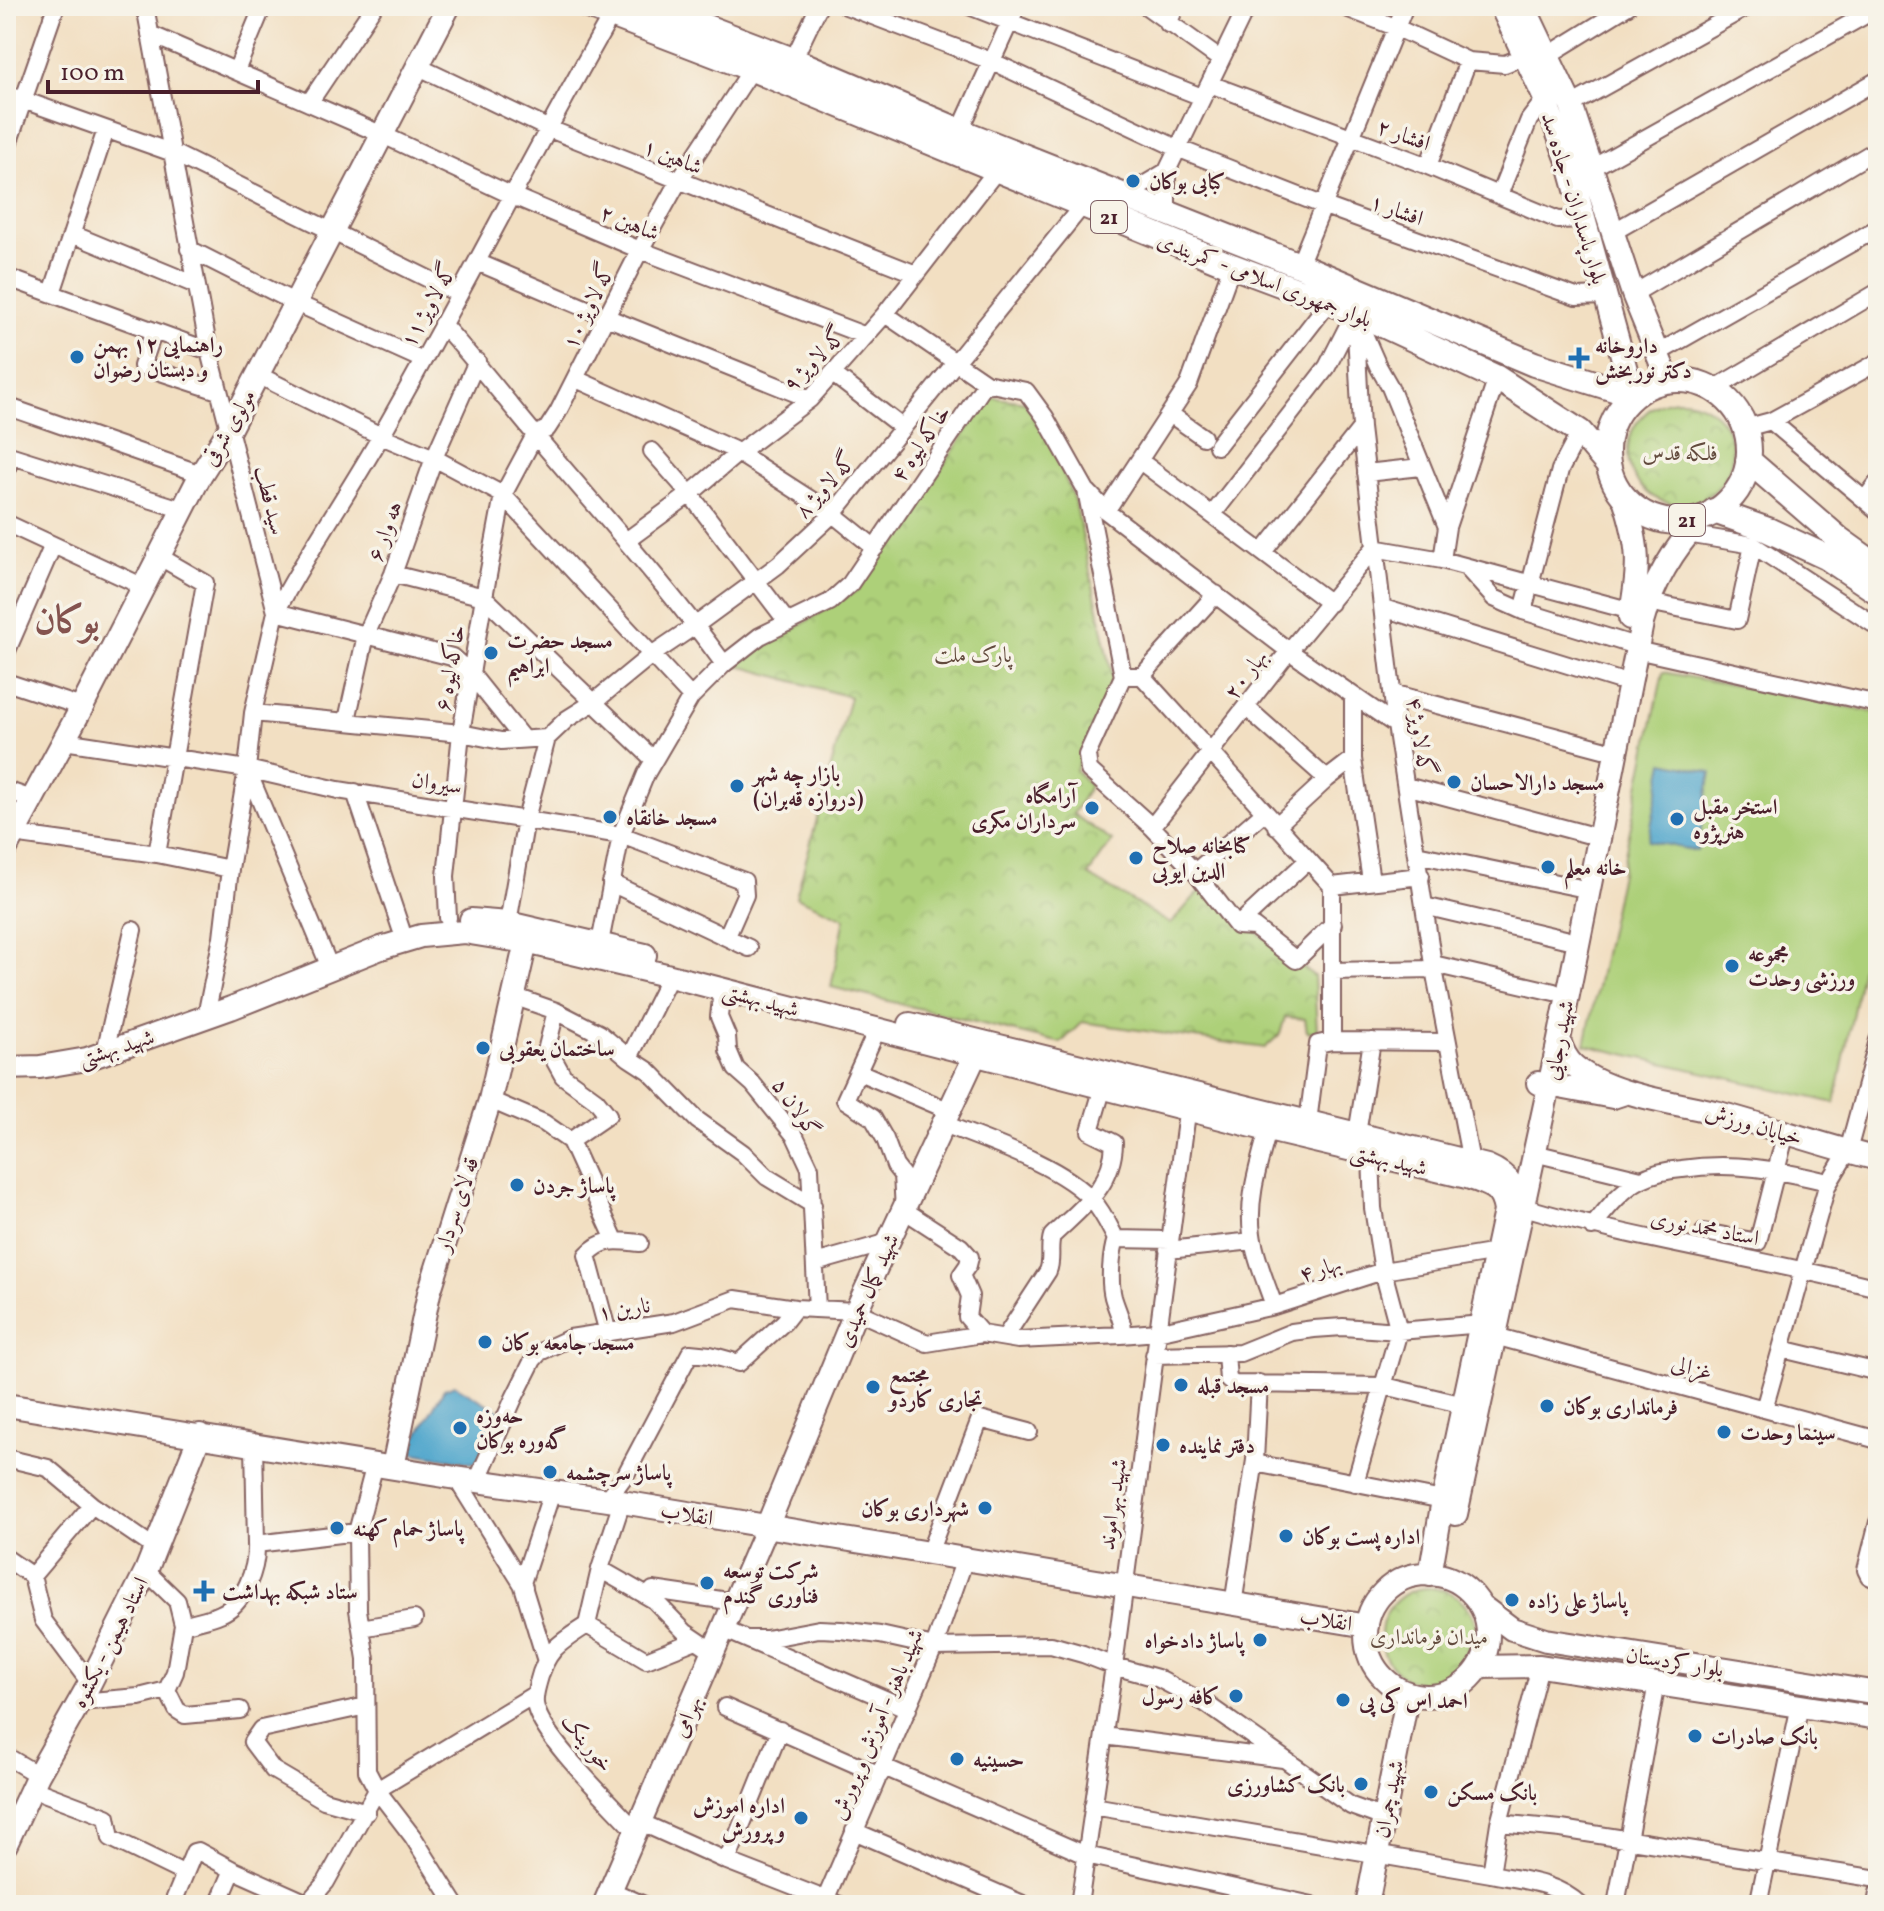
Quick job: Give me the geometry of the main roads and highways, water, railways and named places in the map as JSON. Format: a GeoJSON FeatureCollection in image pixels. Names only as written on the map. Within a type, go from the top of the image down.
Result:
{"type":"FeatureCollection","features":[{"type":"Feature","properties":{"kind":"main road","name":"مولوی شرقی"},"geometry":{"type":"LineString","coordinates":[[9,841],[82,707],[201,474],[229,430],[296,303],[449,6]]}},
{"type":"Feature","properties":{"kind":"main road","name":"بلوار جمهوری اسلامی - کمربندی"},"geometry":{"type":"LineString","coordinates":[[588,6],[752,69],[1232,266],[1355,312],[1497,378],[1580,432],[1608,465]]}},
{"type":"Feature","properties":{"kind":"main road","name":"بلوار جمهوری اسلامی - کمربندی"},"geometry":{"type":"LineString","coordinates":[[651,6],[793,60],[960,131],[1299,265],[1534,364],[1633,395]]}},
{"type":"Feature","properties":{"kind":"main road","name":"بلوار پاسداران - جاده سد"},"geometry":{"type":"LineString","coordinates":[[1501,6],[1545,99],[1568,161],[1633,395]]}},
{"type":"Feature","properties":{"kind":"main road","name":"بلوار پاسداران - جاده سد"},"geometry":{"type":"LineString","coordinates":[[1524,6],[1571,105],[1633,294],[1668,380]]}},
{"type":"Feature","properties":{"kind":"main road"},"geometry":{"type":"LineString","coordinates":[[1608,465],[1607,445],[1611,426],[1620,409],[1644,388],[1668,380],[1692,381],[1714,389],[1727,400],[1745,428],[1748,460]]}},
{"type":"Feature","properties":{"kind":"main road","name":"21"},"geometry":{"type":"LineString","coordinates":[[1701,521],[1730,498],[1748,460],[1878,592]]}},
{"type":"Feature","properties":{"kind":"main road","name":"21"},"geometry":{"type":"LineString","coordinates":[[1608,465],[1624,498],[1641,511],[1661,520],[1701,521],[1768,530],[1832,548],[1878,567]]}},
{"type":"Feature","properties":{"kind":"main road","name":"شهید رجایی"},"geometry":{"type":"LineString","coordinates":[[1479,1164],[1509,1165],[1520,1154],[1559,1040],[1640,607],[1637,538],[1624,498]]}},
{"type":"Feature","properties":{"kind":"main road","name":"شهید رجایی"},"geometry":{"type":"LineString","coordinates":[[1640,607],[1665,564],[1701,521]]}},
{"type":"Feature","properties":{"kind":"main road","name":"شهید رجایی"},"geometry":{"type":"LineString","coordinates":[[1437,1576],[1489,1330],[1534,1153],[1554,992],[1617,680],[1631,646]]}},
{"type":"Feature","properties":{"kind":"main road","name":"شهید بهشتی"},"geometry":{"type":"LineString","coordinates":[[6,1058],[48,1056],[107,1043],[401,929],[448,918],[508,923],[600,943],[1103,1087],[1308,1122],[1479,1164]]}},
{"type":"Feature","properties":{"kind":"main road","name":"شهید بهشتی"},"geometry":{"type":"LineString","coordinates":[[6,1068],[40,1067],[87,1059],[231,1008],[381,948],[421,936],[464,932],[526,942],[877,1030],[978,1049],[1189,1100],[1268,1130],[1467,1177],[1495,1187],[1517,1211]]}},
{"type":"Feature","properties":{"kind":"main road","name":"قه لای سردار"},"geometry":{"type":"LineString","coordinates":[[384,1465],[429,1293],[490,1100],[526,942]]}},
{"type":"Feature","properties":{"kind":"main road","name":"خیابان ورزش"},"geometry":{"type":"LineString","coordinates":[[1559,1040],[1566,1058],[1574,1066],[1593,1078],[1630,1092],[1878,1159]]}},
{"type":"Feature","properties":{"kind":"main road","name":"شهید کمال حمیدی"},"geometry":{"type":"LineString","coordinates":[[767,1527],[856,1311],[978,1049]]}},
{"type":"Feature","properties":{"kind":"main road","name":"خیابان ورزش"},"geometry":{"type":"LineString","coordinates":[[1543,1085],[1613,1097],[1630,1092]]}},
{"type":"Feature","properties":{"kind":"main road"},"geometry":{"type":"LineString","coordinates":[[1479,1164],[1500,1171],[1510,1180],[1519,1195],[1517,1211]]}},
{"type":"Feature","properties":{"kind":"main road","name":"شهید رجایی"},"geometry":{"type":"LineString","coordinates":[[1437,1576],[1443,1500],[1464,1405],[1489,1330],[1497,1252],[1517,1211]]}},
{"type":"Feature","properties":{"kind":"main road","name":"انقلاب"},"geometry":{"type":"LineString","coordinates":[[6,1405],[615,1501],[1367,1626]]}},
{"type":"Feature","properties":{"kind":"main road","name":"استاد هیمن - یکشوه"},"geometry":{"type":"LineString","coordinates":[[6,1844],[146,1571],[200,1435]]}},
{"type":"Feature","properties":{"kind":"main road","name":"بهرامی"},"geometry":{"type":"LineString","coordinates":[[607,1898],[638,1826],[704,1646],[723,1629],[767,1527]]}},
{"type":"Feature","properties":{"kind":"main road"},"geometry":{"type":"LineString","coordinates":[[1437,1576],[1458,1583],[1480,1605],[1488,1636],[1485,1652],[1479,1667],[1466,1682],[1448,1693],[1428,1696],[1408,1693],[1392,1686],[1371,1660],[1366,1643],[1367,1626],[1378,1599],[1401,1580],[1437,1576]]}},
{"type":"Feature","properties":{"kind":"main road","name":"بلوار کردستان"},"geometry":{"type":"LineString","coordinates":[[1480,1605],[1512,1629],[1546,1640],[1878,1693]]}},
{"type":"Feature","properties":{"kind":"main road"},"geometry":{"type":"LineString","coordinates":[[1540,1666],[1546,1640]]}},
{"type":"Feature","properties":{"kind":"main road","name":"بلوار کردستان"},"geometry":{"type":"LineString","coordinates":[[1479,1667],[1540,1666],[1878,1718]]}},
{"type":"Feature","properties":{"kind":"main road","name":"شهید چمران"},"geometry":{"type":"LineString","coordinates":[[1367,1905],[1408,1693]]}},
{"type":"Feature","properties":{"kind":"water","name":"استخر مقبل هنرپژوه"},"geometry":{"type":"Polygon","coordinates":[[[1664,762],[1711,772],[1697,851],[1648,841],[1664,762]]]}},
{"type":"Feature","properties":{"kind":"water","name":"حه‌وزه گه‌وره بوکان"},"geometry":{"type":"Polygon","coordinates":[[[455,1385],[504,1414],[481,1458],[471,1463],[408,1452],[444,1389],[455,1385]]]}},
{"type":"Feature","properties":{"kind":"place","name":"کبابی بوکان"},"geometry":{"type":"Point","coordinates":[1133,181]}},
{"type":"Feature","properties":{"kind":"place","name":"راهنمایی ۱۲ بهمن و دبستان رضوان"},"geometry":{"type":"Point","coordinates":[77,357]}},
{"type":"Feature","properties":{"kind":"place","name":"داروخانه دکتر نوربخش"},"geometry":{"type":"Point","coordinates":[1579,358]}},
{"type":"Feature","properties":{"kind":"place","name":"مسجد حضرت ابراهیم"},"geometry":{"type":"Point","coordinates":[491,653]}},
{"type":"Feature","properties":{"kind":"place","name":"مسجد دارالاحسان"},"geometry":{"type":"Point","coordinates":[1454,782]}},
{"type":"Feature","properties":{"kind":"place","name":"بازار چه شهر (دروازه قه‌بران)"},"geometry":{"type":"Point","coordinates":[737,786]}},
{"type":"Feature","properties":{"kind":"place","name":"آرامگاه سرداران مکری"},"geometry":{"type":"Point","coordinates":[1092,808]}},
{"type":"Feature","properties":{"kind":"place","name":"مسجد خانقاه"},"geometry":{"type":"Point","coordinates":[610,817]}},
{"type":"Feature","properties":{"kind":"place","name":"استخر مقبل هنرپژوه"},"geometry":{"type":"Point","coordinates":[1677,819]}},
{"type":"Feature","properties":{"kind":"place","name":"کتابخانه صلاح الدین ایوبی"},"geometry":{"type":"Point","coordinates":[1136,858]}},
{"type":"Feature","properties":{"kind":"place","name":"خانه معلم"},"geometry":{"type":"Point","coordinates":[1548,867]}},
{"type":"Feature","properties":{"kind":"place","name":"مجموعه ورزشی وحدت"},"geometry":{"type":"Point","coordinates":[1732,966]}},
{"type":"Feature","properties":{"kind":"place","name":"ساختمان یعقوبی"},"geometry":{"type":"Point","coordinates":[483,1048]}},
{"type":"Feature","properties":{"kind":"place","name":"پاساژ جردن"},"geometry":{"type":"Point","coordinates":[517,1185]}},
{"type":"Feature","properties":{"kind":"place","name":"مسجد جامعه بوکان"},"geometry":{"type":"Point","coordinates":[485,1342]}},
{"type":"Feature","properties":{"kind":"place","name":"مسجد قبله"},"geometry":{"type":"Point","coordinates":[1181,1385]}},
{"type":"Feature","properties":{"kind":"place","name":"مجتمع تجاری کاردو"},"geometry":{"type":"Point","coordinates":[873,1387]}},
{"type":"Feature","properties":{"kind":"place","name":"فرمانداری بوکان"},"geometry":{"type":"Point","coordinates":[1547,1406]}},
{"type":"Feature","properties":{"kind":"place","name":"حه‌وزه گه‌وره بوکان"},"geometry":{"type":"Point","coordinates":[460,1428]}},
{"type":"Feature","properties":{"kind":"place","name":"سینما وحدت"},"geometry":{"type":"Point","coordinates":[1724,1432]}},
{"type":"Feature","properties":{"kind":"place","name":"دفتر نماینده"},"geometry":{"type":"Point","coordinates":[1163,1445]}},
{"type":"Feature","properties":{"kind":"place","name":"پاساژ سرچشمه"},"geometry":{"type":"Point","coordinates":[550,1472]}},
{"type":"Feature","properties":{"kind":"place","name":"شهرداری بوکان"},"geometry":{"type":"Point","coordinates":[985,1508]}},
{"type":"Feature","properties":{"kind":"place","name":"پاساژ حمام کهنه"},"geometry":{"type":"Point","coordinates":[337,1528]}},
{"type":"Feature","properties":{"kind":"place","name":"اداره پست بوکان"},"geometry":{"type":"Point","coordinates":[1286,1536]}},
{"type":"Feature","properties":{"kind":"place","name":"شرکت توسعه فناوری گندم"},"geometry":{"type":"Point","coordinates":[707,1583]}},
{"type":"Feature","properties":{"kind":"place","name":"ستاد شبکه بهداشت"},"geometry":{"type":"Point","coordinates":[204,1591]}},
{"type":"Feature","properties":{"kind":"place","name":"پاساژ علی زاده"},"geometry":{"type":"Point","coordinates":[1512,1600]}},
{"type":"Feature","properties":{"kind":"place","name":"پاساژ دادخواه"},"geometry":{"type":"Point","coordinates":[1260,1640]}},
{"type":"Feature","properties":{"kind":"place","name":"کافه رسول"},"geometry":{"type":"Point","coordinates":[1236,1696]}},
{"type":"Feature","properties":{"kind":"place","name":"احمد اس کی پی"},"geometry":{"type":"Point","coordinates":[1343,1700]}},
{"type":"Feature","properties":{"kind":"place","name":"بانک صادرات"},"geometry":{"type":"Point","coordinates":[1695,1736]}},
{"type":"Feature","properties":{"kind":"place","name":"حسینیه"},"geometry":{"type":"Point","coordinates":[957,1759]}},
{"type":"Feature","properties":{"kind":"place","name":"بانک کشاورزی"},"geometry":{"type":"Point","coordinates":[1361,1784]}},
{"type":"Feature","properties":{"kind":"place","name":"بانک مسکن"},"geometry":{"type":"Point","coordinates":[1431,1792]}},
{"type":"Feature","properties":{"kind":"place","name":"اداره اموزش و پرورش"},"geometry":{"type":"Point","coordinates":[801,1818]}},
{"type":"Feature","properties":{"kind":"district","name":"بوکان"},"geometry":{"type":"Point","coordinates":[67,619]}},
{"type":"Feature","properties":{"kind":"park label","name":"فلکه قدس"},"geometry":{"type":"Point","coordinates":[1680,452]}},
{"type":"Feature","properties":{"kind":"park label","name":"پارک ملت"},"geometry":{"type":"Point","coordinates":[973,654]}},
{"type":"Feature","properties":{"kind":"park label","name":"میدان فرمانداری"},"geometry":{"type":"Point","coordinates":[1429,1636]}}]}
